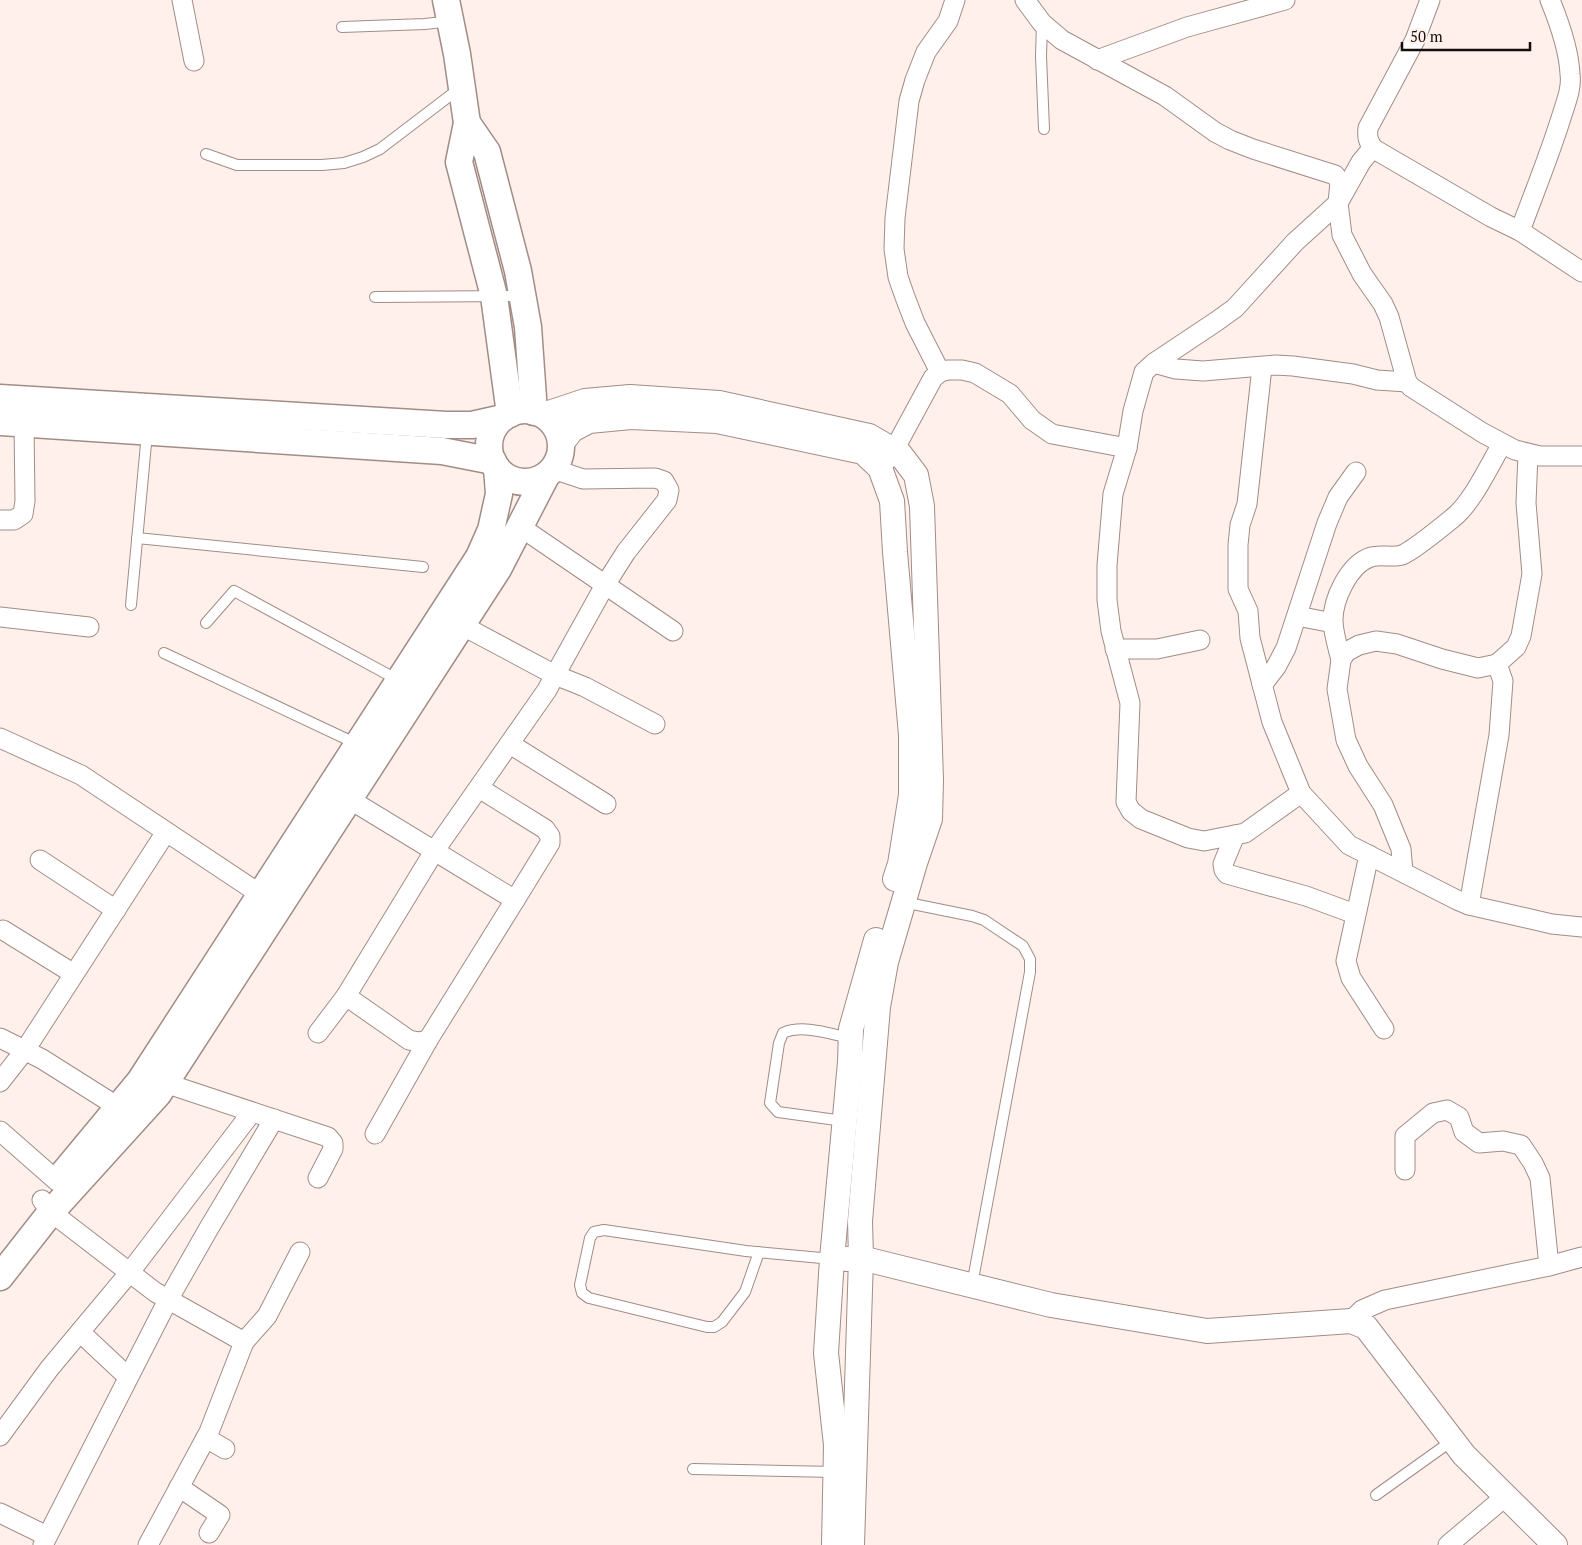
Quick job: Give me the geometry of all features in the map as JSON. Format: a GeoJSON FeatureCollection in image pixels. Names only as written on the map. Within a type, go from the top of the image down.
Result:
{"type":"FeatureCollection","features":[{"type":"Feature","properties":{"kind":"main road"},"geometry":{"type":"LineString","coordinates":[[448,10],[467,123],[459,162],[523,415]]}},
{"type":"Feature","properties":{"kind":"main road"},"geometry":{"type":"LineString","coordinates":[[467,123],[487,152],[521,283],[528,327],[523,415]]}},
{"type":"Feature","properties":{"kind":"main road"},"geometry":{"type":"LineString","coordinates":[[0,398],[446,425],[472,425],[523,415],[550,420],[556,427],[561,444],[558,462],[549,472],[538,480],[520,482],[512,479],[495,465],[442,451],[12,423]]}},
{"type":"Feature","properties":{"kind":"main road"},"geometry":{"type":"LineString","coordinates":[[0,1250],[50,1197],[158,1094],[349,800],[452,620],[491,530],[499,494],[495,465],[490,452],[492,433],[497,425],[523,415]]}},
{"type":"Feature","properties":{"kind":"main road"},"geometry":{"type":"LineString","coordinates":[[0,1277],[50,1197],[118,1106],[140,1081],[399,680],[498,569],[549,472]]}},
{"type":"Feature","properties":{"kind":"street"},"geometry":{"type":"LineString","coordinates":[[182,0],[194,61]]}},
{"type":"Feature","properties":{"kind":"street"},"geometry":{"type":"LineString","coordinates":[[933,380],[898,277],[894,249],[895,218],[909,101],[926,52],[948,21],[955,0]]}},
{"type":"Feature","properties":{"kind":"street"},"geometry":{"type":"LineString","coordinates":[[1025,0],[1042,23],[1062,40],[1165,96],[1215,132],[1230,140],[1335,175],[1340,182],[1338,202],[1342,235],[1362,274],[1389,318],[1407,382],[1411,387],[1416,392],[1502,444],[1528,454],[1540,456],[1582,456]]}},
{"type":"Feature","properties":{"kind":"street"},"geometry":{"type":"LineString","coordinates":[[1097,60],[1187,27],[1286,0]]}},
{"type":"Feature","properties":{"kind":"street"},"geometry":{"type":"LineString","coordinates":[[1430,0],[1415,40],[1368,128],[1367,136],[1369,143],[1374,149],[1491,217],[1520,231],[1582,272]]}},
{"type":"Feature","properties":{"kind":"street"},"geometry":{"type":"LineString","coordinates":[[1520,231],[1556,136],[1570,87],[1569,63],[1550,0]]}},
{"type":"Feature","properties":{"kind":"street"},"geometry":{"type":"LineString","coordinates":[[1301,793],[1244,833],[1204,841],[1188,838],[1141,819],[1131,811],[1126,802],[1130,703],[1115,649],[1107,600],[1107,564],[1113,494],[1127,448],[1133,411],[1144,372],[1154,363],[1235,308],[1295,242],[1338,202],[1361,162],[1374,149]]}},
{"type":"Feature","properties":{"kind":"street"},"geometry":{"type":"LineString","coordinates":[[1154,363],[1176,369],[1203,371],[1275,365],[1293,366],[1352,374],[1377,380],[1407,382]]}},
{"type":"Feature","properties":{"kind":"street"},"geometry":{"type":"LineString","coordinates":[[1262,367],[1247,504],[1240,525],[1238,589],[1248,611],[1250,638],[1272,722],[1301,793],[1349,845],[1469,905],[1552,924],[1582,927]]}},
{"type":"Feature","properties":{"kind":"street"},"geometry":{"type":"LineString","coordinates":[[887,459],[933,380],[948,370],[962,370],[975,373],[1010,394],[1032,420],[1052,434],[1127,448]]}},
{"type":"Feature","properties":{"kind":"street"},"geometry":{"type":"LineString","coordinates":[[523,415],[584,401],[630,397],[719,403],[869,436],[887,459],[911,735],[911,795],[900,864],[851,1029],[850,1062],[832,1259],[826,1353],[836,1445],[834,1545]]}},
{"type":"Feature","properties":{"kind":"street"},"geometry":{"type":"LineString","coordinates":[[561,444],[572,430],[589,421],[631,417],[717,421],[887,459],[900,454],[916,475],[922,506],[931,780],[930,819],[886,962],[878,1006],[860,1221],[861,1258],[852,1545]]}},
{"type":"Feature","properties":{"kind":"street"},"geometry":{"type":"LineString","coordinates":[[0,520],[14,520],[23,514],[25,501],[12,423]]}},
{"type":"Feature","properties":{"kind":"street"},"geometry":{"type":"LineString","coordinates":[[1403,872],[1401,848],[1383,805],[1358,766],[1346,740],[1337,688],[1341,660],[1334,623],[1336,601],[1350,573],[1365,560],[1372,556],[1393,557],[1408,552],[1453,518],[1467,502],[1502,444]]}},
{"type":"Feature","properties":{"kind":"street"},"geometry":{"type":"LineString","coordinates":[[1341,660],[1346,652],[1359,644],[1376,641],[1397,644],[1478,668],[1497,664],[1516,646],[1521,636],[1532,574],[1526,503],[1528,454]]}},
{"type":"Feature","properties":{"kind":"street"},"geometry":{"type":"LineString","coordinates":[[318,1033],[346,996],[435,850],[547,690],[605,585],[626,552],[667,500],[669,490],[664,482],[655,478],[583,480],[549,472]]}},
{"type":"Feature","properties":{"kind":"street"},"geometry":{"type":"LineString","coordinates":[[1262,685],[1276,667],[1286,648],[1327,523],[1338,497],[1356,472]]}},
{"type":"Feature","properties":{"kind":"street"},"geometry":{"type":"LineString","coordinates":[[519,526],[674,631]]}},
{"type":"Feature","properties":{"kind":"street"},"geometry":{"type":"LineString","coordinates":[[1297,616],[1334,623]]}},
{"type":"Feature","properties":{"kind":"street"},"geometry":{"type":"LineString","coordinates":[[0,617],[90,627]]}},
{"type":"Feature","properties":{"kind":"street"},"geometry":{"type":"LineString","coordinates":[[452,620],[554,675],[584,687],[655,724]]}},
{"type":"Feature","properties":{"kind":"street"},"geometry":{"type":"LineString","coordinates":[[1115,649],[1157,649],[1200,640]]}},
{"type":"Feature","properties":{"kind":"street"},"geometry":{"type":"LineString","coordinates":[[1469,905],[1499,735],[1503,681],[1497,664]]}},
{"type":"Feature","properties":{"kind":"street"},"geometry":{"type":"LineString","coordinates":[[0,738],[80,775],[260,894]]}},
{"type":"Feature","properties":{"kind":"street"},"geometry":{"type":"LineString","coordinates":[[510,744],[606,804]]}},
{"type":"Feature","properties":{"kind":"street"},"geometry":{"type":"LineString","coordinates":[[375,1134],[428,1040],[550,844],[550,836],[545,829],[479,788]]}},
{"type":"Feature","properties":{"kind":"street"},"geometry":{"type":"LineString","coordinates":[[349,800],[435,850],[515,900]]}},
{"type":"Feature","properties":{"kind":"street"},"geometry":{"type":"LineString","coordinates":[[0,1082],[25,1050],[166,832]]}},
{"type":"Feature","properties":{"kind":"street"},"geometry":{"type":"LineString","coordinates":[[1235,835],[1223,864],[1224,870],[1228,874],[1306,896],[1355,914]]}},
{"type":"Feature","properties":{"kind":"street"},"geometry":{"type":"LineString","coordinates":[[1369,855],[1346,962],[1351,978],[1384,1029]]}},
{"type":"Feature","properties":{"kind":"street"},"geometry":{"type":"LineString","coordinates":[[40,860],[116,910]]}},
{"type":"Feature","properties":{"kind":"street"},"geometry":{"type":"LineString","coordinates":[[3,930],[74,974]]}},
{"type":"Feature","properties":{"kind":"street"},"geometry":{"type":"LineString","coordinates":[[346,996],[409,1040],[419,1042],[428,1040]]}},
{"type":"Feature","properties":{"kind":"street"},"geometry":{"type":"LineString","coordinates":[[0,1038],[68,1074],[118,1106]]}},
{"type":"Feature","properties":{"kind":"street"},"geometry":{"type":"LineString","coordinates":[[166,1083],[328,1137],[333,1143],[333,1149],[318,1178]]}},
{"type":"Feature","properties":{"kind":"street"},"geometry":{"type":"LineString","coordinates":[[1405,1170],[1405,1136],[1433,1113],[1447,1110],[1459,1117],[1464,1132],[1479,1143],[1503,1141],[1521,1145],[1534,1163],[1540,1178],[1550,1266]]}},
{"type":"Feature","properties":{"kind":"street"},"geometry":{"type":"LineString","coordinates":[[0,1436],[49,1369],[130,1272],[252,1112]]}},
{"type":"Feature","properties":{"kind":"street"},"geometry":{"type":"LineString","coordinates":[[0,1513],[45,1540],[168,1300],[274,1119]]}},
{"type":"Feature","properties":{"kind":"street"},"geometry":{"type":"LineString","coordinates":[[0,1131],[50,1197],[130,1272],[168,1300],[244,1342]]}},
{"type":"Feature","properties":{"kind":"street"},"geometry":{"type":"LineString","coordinates":[[148,1545],[206,1438],[244,1342],[267,1316],[300,1252]]}},
{"type":"Feature","properties":{"kind":"street"},"geometry":{"type":"LineString","coordinates":[[1351,1321],[1362,1310],[1385,1300],[1550,1266],[1582,1257]]}},
{"type":"Feature","properties":{"kind":"street"},"geometry":{"type":"LineString","coordinates":[[832,1259],[861,1258],[1051,1305],[1207,1330],[1351,1321],[1366,1327],[1464,1455],[1555,1545]]}},
{"type":"Feature","properties":{"kind":"street"},"geometry":{"type":"LineString","coordinates":[[80,1332],[128,1377]]}},
{"type":"Feature","properties":{"kind":"street"},"geometry":{"type":"LineString","coordinates":[[206,1438],[225,1449]]}},
{"type":"Feature","properties":{"kind":"street"},"geometry":{"type":"LineString","coordinates":[[179,1487],[220,1515],[209,1533]]}},
{"type":"Feature","properties":{"kind":"street"},"geometry":{"type":"LineString","coordinates":[[1448,1545],[1506,1496]]}},
{"type":"Feature","properties":{"kind":"lane"},"geometry":{"type":"LineString","coordinates":[[342,27],[425,24],[448,10]]}},
{"type":"Feature","properties":{"kind":"lane"},"geometry":{"type":"LineString","coordinates":[[1042,23],[1041,56],[1044,129]]}},
{"type":"Feature","properties":{"kind":"lane"},"geometry":{"type":"LineString","coordinates":[[206,154],[237,164],[322,165],[363,158],[380,149],[462,87]]}},
{"type":"Feature","properties":{"kind":"lane"},"geometry":{"type":"LineString","coordinates":[[375,298],[490,284],[521,283]]}},
{"type":"Feature","properties":{"kind":"lane"},"geometry":{"type":"LineString","coordinates":[[131,605],[147,432]]}},
{"type":"Feature","properties":{"kind":"lane"},"geometry":{"type":"LineString","coordinates":[[137,538],[423,567]]}},
{"type":"Feature","properties":{"kind":"lane"},"geometry":{"type":"LineString","coordinates":[[206,623],[234,591],[399,680]]}},
{"type":"Feature","properties":{"kind":"lane"},"geometry":{"type":"LineString","coordinates":[[164,653],[357,744]]}},
{"type":"Feature","properties":{"kind":"lane"},"geometry":{"type":"LineString","coordinates":[[903,902],[984,920],[1023,946],[1030,959],[1030,972],[972,1285]]}},
{"type":"Feature","properties":{"kind":"lane"},"geometry":{"type":"LineString","coordinates":[[844,1121],[778,1112],[770,1104],[779,1043],[783,1033],[792,1029],[808,1030],[851,1038]]}},
{"type":"Feature","properties":{"kind":"lane"},"geometry":{"type":"LineString","coordinates":[[759,1252],[745,1292],[722,1322],[714,1327],[707,1327],[589,1298],[582,1293],[580,1286],[590,1238],[594,1232],[604,1230],[759,1252],[832,1259]]}},
{"type":"Feature","properties":{"kind":"lane"},"geometry":{"type":"LineString","coordinates":[[1376,1495],[1453,1440]]}},
{"type":"Feature","properties":{"kind":"lane"},"geometry":{"type":"LineString","coordinates":[[692,1469],[835,1472]]}}]}
